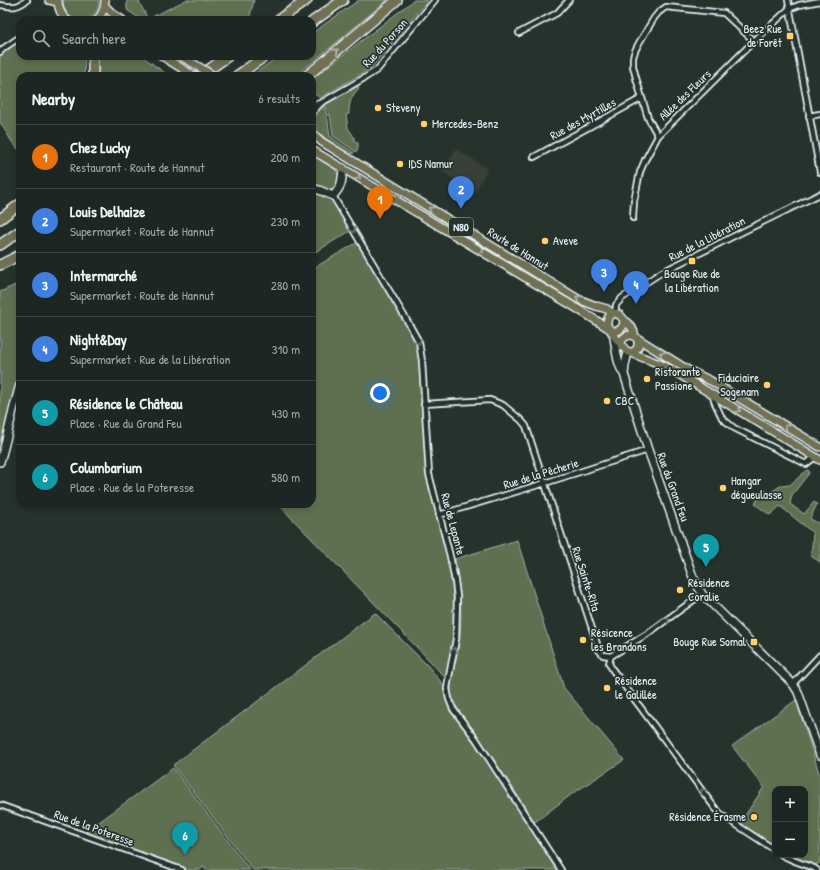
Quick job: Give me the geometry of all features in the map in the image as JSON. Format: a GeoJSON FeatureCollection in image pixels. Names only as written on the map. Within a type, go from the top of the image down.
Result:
{"type":"FeatureCollection","features":[{"type":"Feature","properties":{"kind":"highway"},"geometry":{"type":"LineString","coordinates":[[284,16],[307,0]]}},
{"type":"Feature","properties":{"kind":"highway"},"geometry":{"type":"LineString","coordinates":[[316,19],[343,0]]}},
{"type":"Feature","properties":{"kind":"highway"},"geometry":{"type":"LineString","coordinates":[[312,72],[397,0]]}},
{"type":"Feature","properties":{"kind":"highway"},"geometry":{"type":"LineString","coordinates":[[93,60],[93,72]]}},
{"type":"Feature","properties":{"kind":"highway"},"geometry":{"type":"LineString","coordinates":[[206,72],[222,60]]}},
{"type":"Feature","properties":{"kind":"highway"},"geometry":{"type":"LineString","coordinates":[[243,72],[259,60]]}},
{"type":"Feature","properties":{"kind":"highway"},"geometry":{"type":"LineString","coordinates":[[0,219],[16,207]]}},
{"type":"Feature","properties":{"kind":"highway"},"geometry":{"type":"LineString","coordinates":[[0,245],[16,234]]}},
{"type":"Feature","properties":{"kind":"highway"},"geometry":{"type":"LineString","coordinates":[[0,265],[16,257]]}},
{"type":"Feature","properties":{"kind":"main road"},"geometry":{"type":"LineString","coordinates":[[49,0],[58,1],[59,9],[62,16]]}},
{"type":"Feature","properties":{"kind":"main road"},"geometry":{"type":"LineString","coordinates":[[100,16],[103,12],[105,3]]}},
{"type":"Feature","properties":{"kind":"main road"},"geometry":{"type":"LineString","coordinates":[[105,3],[116,16]]}},
{"type":"Feature","properties":{"kind":"main road"},"geometry":{"type":"LineString","coordinates":[[168,60],[188,72]]}},
{"type":"Feature","properties":{"kind":"main road"},"geometry":{"type":"LineString","coordinates":[[188,60],[207,72]]}},
{"type":"Feature","properties":{"kind":"main road","name":"Route de Hannut"},"geometry":{"type":"LineString","coordinates":[[316,137],[322,142],[578,299],[608,309],[614,314],[620,315],[634,331],[636,338],[688,370],[711,381],[820,447]]}},
{"type":"Feature","properties":{"kind":"main road","name":"Route de Hannut"},"geometry":{"type":"LineString","coordinates":[[316,152],[609,329]]}},
{"type":"Feature","properties":{"kind":"main road"},"geometry":{"type":"LineString","coordinates":[[614,314],[610,315],[606,321],[607,325],[614,338],[624,350],[641,358],[662,364],[817,458]]}},
{"type":"Feature","properties":{"kind":"main road"},"geometry":{"type":"LineString","coordinates":[[609,329],[615,331],[621,329],[624,324],[624,320]]}},
{"type":"Feature","properties":{"kind":"main road"},"geometry":{"type":"LineString","coordinates":[[621,346],[621,341],[626,336],[632,335],[638,341],[638,348],[629,352]]}},
{"type":"Feature","properties":{"kind":"street"},"geometry":{"type":"LineString","coordinates":[[0,5],[16,7],[27,0]]}},
{"type":"Feature","properties":{"kind":"street","name":"Rue du Porson"},"geometry":{"type":"LineString","coordinates":[[316,104],[321,103],[376,70],[435,0]]}},
{"type":"Feature","properties":{"kind":"street"},"geometry":{"type":"LineString","coordinates":[[518,33],[557,13],[569,0]]}},
{"type":"Feature","properties":{"kind":"street"},"geometry":{"type":"LineString","coordinates":[[788,0],[820,172]]}},
{"type":"Feature","properties":{"kind":"street"},"geometry":{"type":"LineString","coordinates":[[789,9],[799,5],[820,1]]}},
{"type":"Feature","properties":{"kind":"street"},"geometry":{"type":"LineString","coordinates":[[658,136],[648,118],[633,66],[633,57],[639,43],[659,12],[666,7],[724,13],[754,41]]}},
{"type":"Feature","properties":{"kind":"street","name":"Allée des Fleurs"},"geometry":{"type":"LineString","coordinates":[[633,218],[634,201],[640,172],[658,136],[754,41],[789,9]]}},
{"type":"Feature","properties":{"kind":"street"},"geometry":{"type":"LineString","coordinates":[[0,52],[16,40]]}},
{"type":"Feature","properties":{"kind":"street","name":"Rue des Myrtilles"},"geometry":{"type":"LineString","coordinates":[[534,157],[642,98]]}},
{"type":"Feature","properties":{"kind":"street","name":"Rue du Porson"},"geometry":{"type":"LineString","coordinates":[[316,109],[321,103]]}},
{"type":"Feature","properties":{"kind":"street"},"geometry":{"type":"LineString","coordinates":[[809,116],[820,114]]}},
{"type":"Feature","properties":{"kind":"street"},"geometry":{"type":"LineString","coordinates":[[316,189],[333,196],[338,191],[342,182],[342,168]]}},
{"type":"Feature","properties":{"kind":"street","name":"Rue de la Libération"},"geometry":{"type":"LineString","coordinates":[[614,314],[616,305],[622,298],[662,272],[820,194]]}},
{"type":"Feature","properties":{"kind":"street","name":"Rue de Lepante"},"geometry":{"type":"LineString","coordinates":[[333,196],[419,342],[422,361],[429,474],[450,556],[457,597],[456,639],[447,689],[449,699],[453,709],[476,739],[561,870]]}},
{"type":"Feature","properties":{"kind":"street","name":"Rue du Grand Feu"},"geometry":{"type":"LineString","coordinates":[[614,338],[622,372],[624,374],[648,450],[693,577],[702,594],[793,684],[798,692],[818,743],[820,755]]}},
{"type":"Feature","properties":{"kind":"street"},"geometry":{"type":"LineString","coordinates":[[617,354],[621,346]]}},
{"type":"Feature","properties":{"kind":"street","name":"Rue du Grand Feu"},"geometry":{"type":"LineString","coordinates":[[624,374],[629,352]]}},
{"type":"Feature","properties":{"kind":"street"},"geometry":{"type":"LineString","coordinates":[[712,394],[714,403],[722,418],[734,428],[806,464],[817,458]]}},
{"type":"Feature","properties":{"kind":"street"},"geometry":{"type":"LineString","coordinates":[[0,462],[16,398]]}},
{"type":"Feature","properties":{"kind":"street","name":"Rue Sainte-Rita"},"geometry":{"type":"LineString","coordinates":[[424,404],[490,400],[503,405],[526,426],[598,650],[603,655],[611,656]]}},
{"type":"Feature","properties":{"kind":"street","name":"Rue de la Pêcherie"},"geometry":{"type":"LineString","coordinates":[[439,515],[648,450]]}},
{"type":"Feature","properties":{"kind":"street"},"geometry":{"type":"LineString","coordinates":[[702,594],[648,634],[611,656],[609,663],[715,808],[723,816],[772,848]]}},
{"type":"Feature","properties":{"kind":"street"},"geometry":{"type":"LineString","coordinates":[[793,684],[820,655]]}},
{"type":"Feature","properties":{"kind":"street","name":"Rue de la Poteresse"},"geometry":{"type":"LineString","coordinates":[[0,805],[182,870]]}},
{"type":"Feature","properties":{"kind":"street"},"geometry":{"type":"LineString","coordinates":[[788,858],[817,870]]}},
{"type":"Feature","properties":{"kind":"shaded area"},"geometry":{"type":"Polygon","coordinates":[[[456,149],[488,169],[475,192],[442,172],[456,149]]]}},
{"type":"Feature","properties":{"kind":"green space"},"geometry":{"type":"Polygon","coordinates":[[[63,0],[99,0],[97,9],[92,16],[70,16],[64,9],[63,0]]]}},
{"type":"Feature","properties":{"kind":"green space"},"geometry":{"type":"Polygon","coordinates":[[[127,0],[138,0],[146,16],[136,16],[127,10],[127,0]]]}},
{"type":"Feature","properties":{"kind":"green space"},"geometry":{"type":"Polygon","coordinates":[[[186,0],[254,0],[250,16],[154,16],[186,0]]]}},
{"type":"Feature","properties":{"kind":"green space"},"geometry":{"type":"Polygon","coordinates":[[[359,0],[387,0],[316,59],[316,30],[359,0]]]}},
{"type":"Feature","properties":{"kind":"green space"},"geometry":{"type":"Polygon","coordinates":[[[414,0],[428,0],[371,68],[320,98],[316,95],[316,76],[414,0]]]}},
{"type":"Feature","properties":{"kind":"green space"},"geometry":{"type":"Polygon","coordinates":[[[16,44],[16,60],[85,60],[84,72],[16,72],[16,146],[0,122],[0,56],[4,50],[16,44]]]}},
{"type":"Feature","properties":{"kind":"green space"},"geometry":{"type":"Polygon","coordinates":[[[95,60],[147,60],[164,72],[96,72],[95,60]]]}},
{"type":"Feature","properties":{"kind":"green space"},"geometry":{"type":"Polygon","coordinates":[[[273,60],[315,60],[301,72],[257,72],[273,60]]]}},
{"type":"Feature","properties":{"kind":"green space"},"geometry":{"type":"Polygon","coordinates":[[[358,86],[359,88],[354,94],[349,106],[349,114],[346,115],[348,128],[354,137],[355,142],[358,143],[356,152],[333,136],[330,115],[324,105],[358,86]]]}},
{"type":"Feature","properties":{"kind":"green space"},"geometry":{"type":"Polygon","coordinates":[[[323,106],[327,114],[330,136],[354,153],[349,154],[327,140],[321,134],[316,128],[317,114],[323,106]]]}},
{"type":"Feature","properties":{"kind":"green space"},"geometry":{"type":"Polygon","coordinates":[[[316,157],[333,168],[338,174],[335,189],[327,190],[316,186],[316,157]]]}},
{"type":"Feature","properties":{"kind":"green space"},"geometry":{"type":"Polygon","coordinates":[[[316,192],[331,198],[340,209],[352,230],[316,252],[316,192]]]}},
{"type":"Feature","properties":{"kind":"green space"},"geometry":{"type":"Polygon","coordinates":[[[358,242],[414,337],[419,351],[427,475],[447,554],[453,591],[454,620],[452,650],[447,680],[282,508],[316,508],[316,267],[358,242]]]}},
{"type":"Feature","properties":{"kind":"green space"},"geometry":{"type":"Polygon","coordinates":[[[16,285],[16,390],[11,404],[0,452],[0,292],[16,285]]]}},
{"type":"Feature","properties":{"kind":"green space"},"geometry":{"type":"Polygon","coordinates":[[[807,470],[810,472],[792,495],[790,504],[804,514],[814,502],[817,504],[810,519],[820,524],[820,562],[811,556],[813,533],[780,506],[770,515],[755,504],[763,489],[770,493],[780,486],[790,485],[807,470]]]}},
{"type":"Feature","properties":{"kind":"green space"},"geometry":{"type":"Polygon","coordinates":[[[517,540],[564,688],[624,760],[572,794],[535,822],[495,761],[458,709],[452,696],[451,689],[461,623],[460,591],[455,559],[517,540]]]}},
{"type":"Feature","properties":{"kind":"green space"},"geometry":{"type":"Polygon","coordinates":[[[375,613],[428,666],[446,688],[449,705],[560,870],[253,870],[173,765],[375,613]]]}},
{"type":"Feature","properties":{"kind":"green space"},"geometry":{"type":"Polygon","coordinates":[[[796,700],[820,776],[820,863],[815,865],[798,858],[808,858],[808,786],[772,786],[772,844],[740,823],[764,787],[732,746],[796,700]]]}},
{"type":"Feature","properties":{"kind":"green space"},"geometry":{"type":"Polygon","coordinates":[[[173,768],[250,870],[206,870],[203,867],[200,870],[188,870],[84,833],[173,768]]]}},
{"type":"Feature","properties":{"kind":"place","name":"Beez Rue de Forêt"},"geometry":{"type":"Point","coordinates":[790,36]}},
{"type":"Feature","properties":{"kind":"place","name":"Steveny"},"geometry":{"type":"Point","coordinates":[378,108]}},
{"type":"Feature","properties":{"kind":"place","name":"Mercedes-Benz"},"geometry":{"type":"Point","coordinates":[424,124]}},
{"type":"Feature","properties":{"kind":"place","name":"IDS Namur"},"geometry":{"type":"Point","coordinates":[400,164]}},
{"type":"Feature","properties":{"kind":"place","name":"Louis Delhaize"},"geometry":{"type":"Point","coordinates":[461,209]}},
{"type":"Feature","properties":{"kind":"place","name":"Chez Lucky"},"geometry":{"type":"Point","coordinates":[380,219]}},
{"type":"Feature","properties":{"kind":"place","name":"Aveve"},"geometry":{"type":"Point","coordinates":[545,241]}},
{"type":"Feature","properties":{"kind":"place","name":"Bouge Rue de la Libération"},"geometry":{"type":"Point","coordinates":[692,261]}},
{"type":"Feature","properties":{"kind":"place","name":"Intermarché"},"geometry":{"type":"Point","coordinates":[604,292]}},
{"type":"Feature","properties":{"kind":"place","name":"Night&Day"},"geometry":{"type":"Point","coordinates":[636,304]}},
{"type":"Feature","properties":{"kind":"place","name":"Ristorante Passione"},"geometry":{"type":"Point","coordinates":[647,379]}},
{"type":"Feature","properties":{"kind":"place","name":"Fiduciaire Sogenam"},"geometry":{"type":"Point","coordinates":[767,385]}},
{"type":"Feature","properties":{"kind":"place","name":"CBC"},"geometry":{"type":"Point","coordinates":[607,401]}},
{"type":"Feature","properties":{"kind":"place","name":"Hangar dégueulasse"},"geometry":{"type":"Point","coordinates":[723,488]}},
{"type":"Feature","properties":{"kind":"place","name":"Résidence le Château"},"geometry":{"type":"Point","coordinates":[706,567]}},
{"type":"Feature","properties":{"kind":"place","name":"Résidence Coralie"},"geometry":{"type":"Point","coordinates":[680,590]}},
{"type":"Feature","properties":{"kind":"place","name":"Résicence les Brandons"},"geometry":{"type":"Point","coordinates":[583,640]}},
{"type":"Feature","properties":{"kind":"place","name":"Bouge Rue Somal"},"geometry":{"type":"Point","coordinates":[754,642]}},
{"type":"Feature","properties":{"kind":"place","name":"Résidence le Galillée"},"geometry":{"type":"Point","coordinates":[607,688]}},
{"type":"Feature","properties":{"kind":"place","name":"Résidence Érasme"},"geometry":{"type":"Point","coordinates":[754,817]}},
{"type":"Feature","properties":{"kind":"place","name":"Columbarium"},"geometry":{"type":"Point","coordinates":[185,855]}}]}
